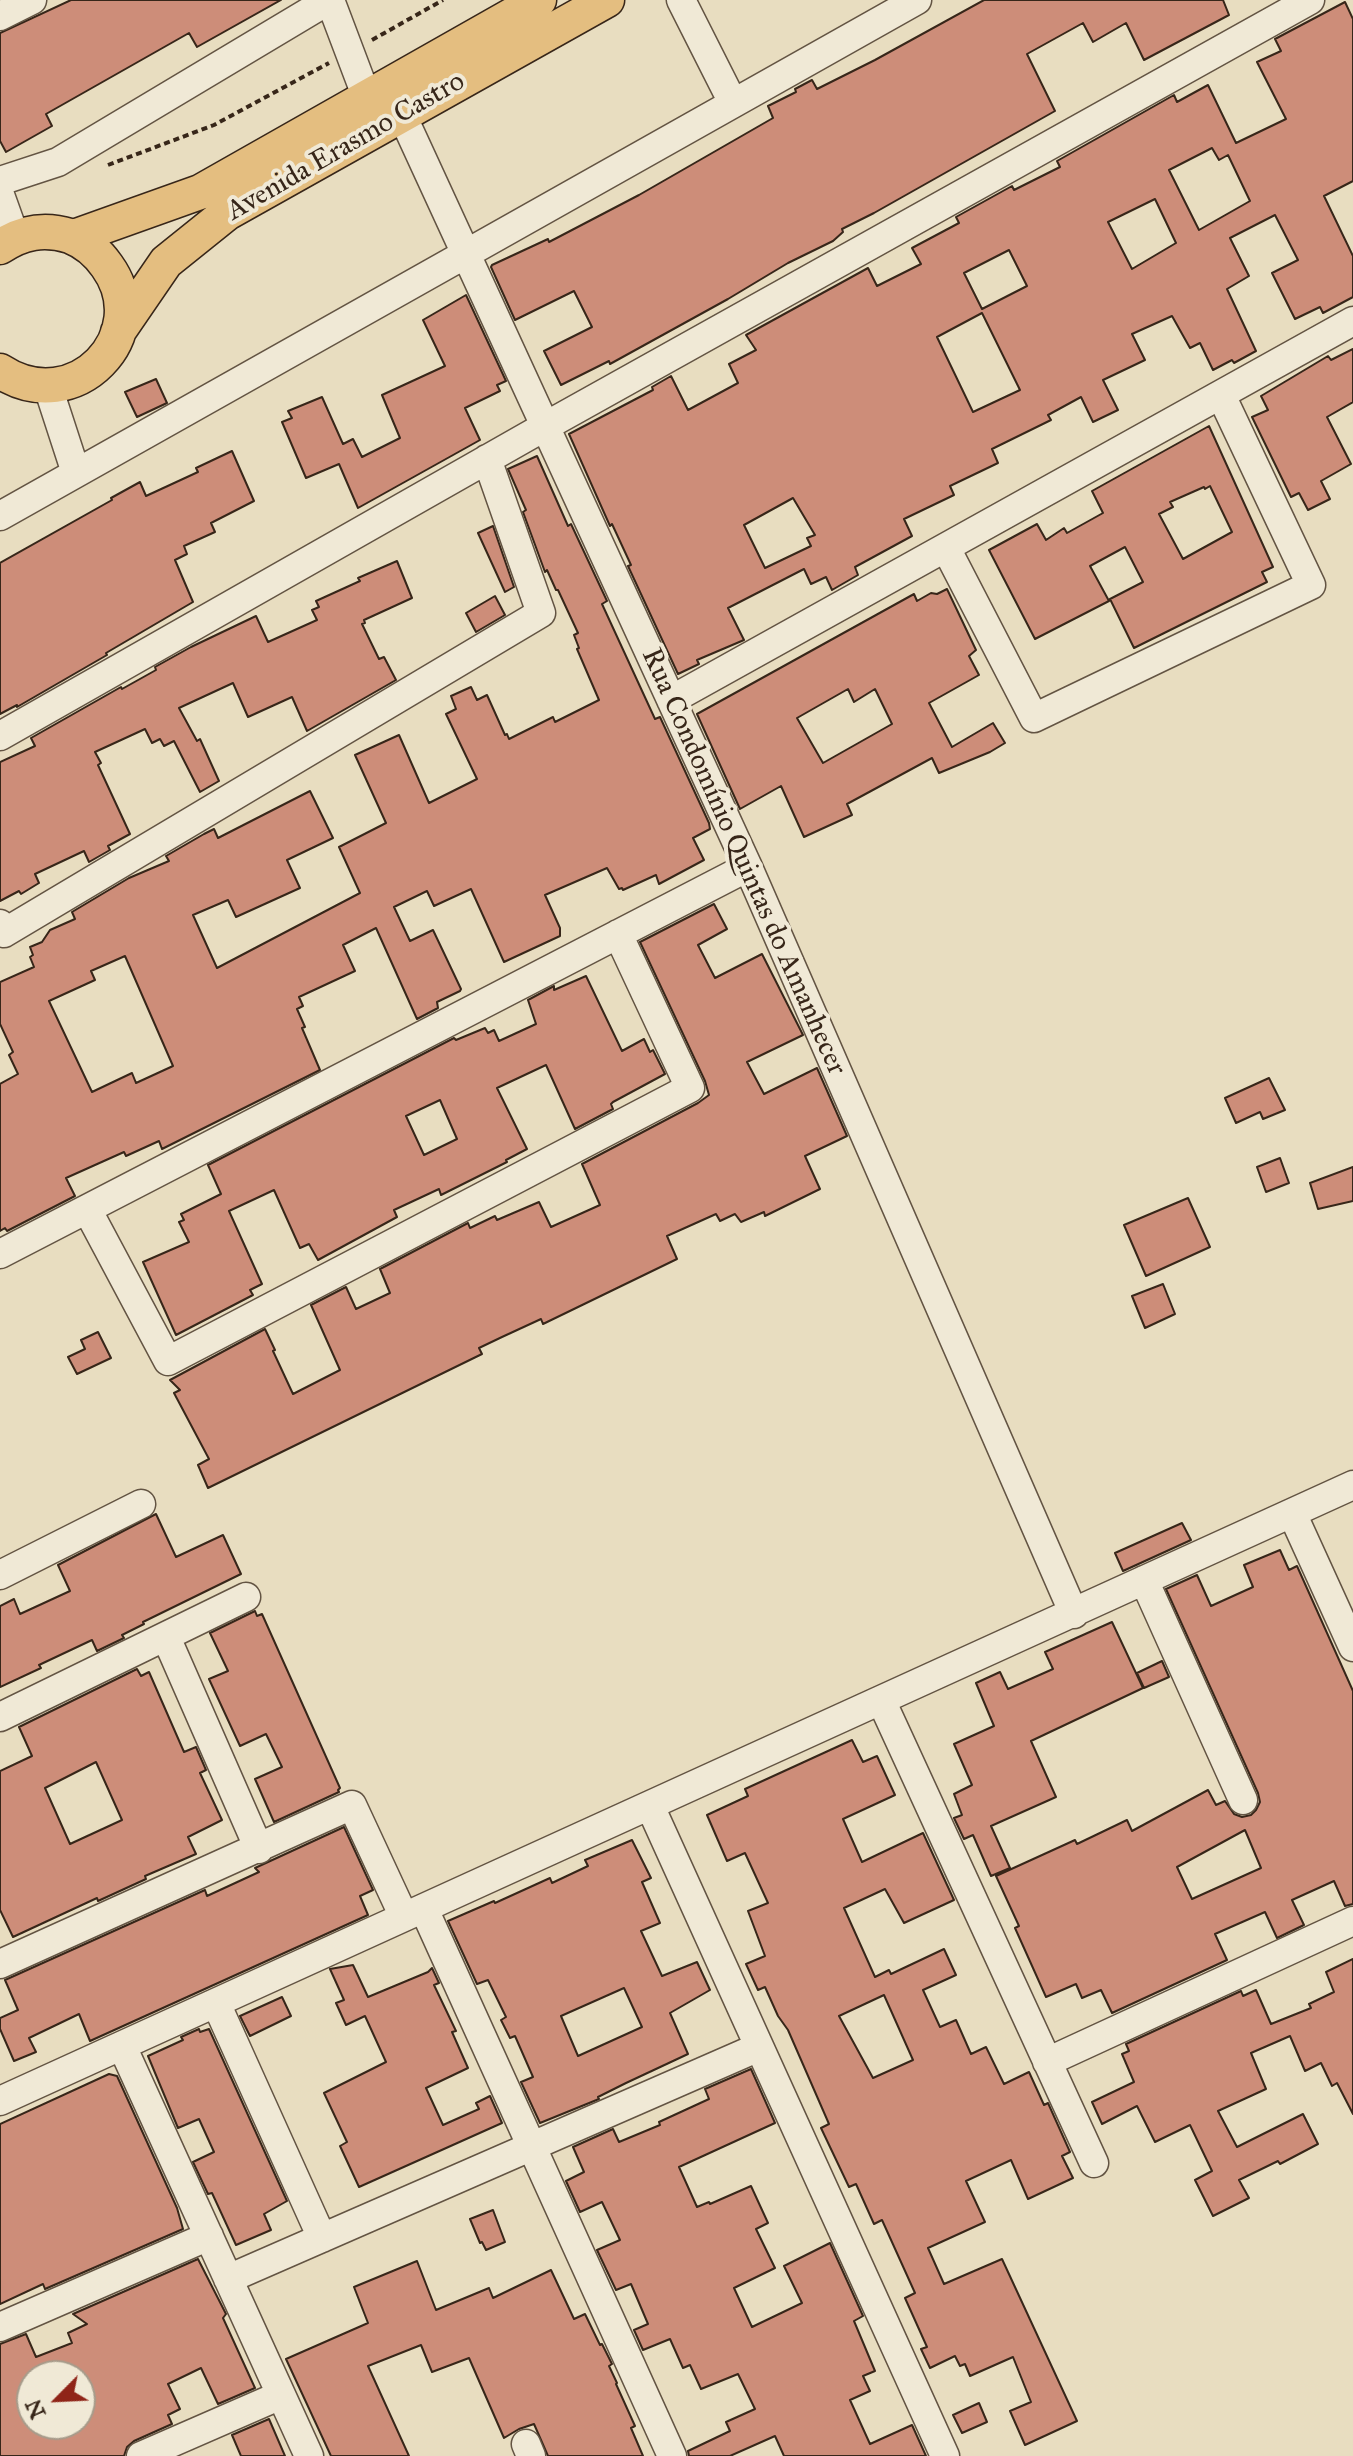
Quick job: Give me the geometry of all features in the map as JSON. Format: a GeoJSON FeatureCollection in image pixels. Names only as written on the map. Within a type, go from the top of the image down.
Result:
{"type":"FeatureCollection","features":[{"type":"Feature","properties":{"kind":"main road","name":"Avenida Erasmo Castro"},"geometry":{"type":"LineString","coordinates":[[16,381],[71,382],[92,371],[108,354],[118,332],[166,262],[227,213],[607,0]]}},
{"type":"Feature","properties":{"kind":"main road","name":"Avenida Erasmo Castro"},"geometry":{"type":"LineString","coordinates":[[74,237],[200,192],[529,2]]}},
{"type":"Feature","properties":{"kind":"main road"},"geometry":{"type":"LineString","coordinates":[[8,242],[34,232],[54,232],[74,237],[98,253],[114,276],[122,304],[118,332]]}},
{"type":"Feature","properties":{"kind":"street"},"geometry":{"type":"LineString","coordinates":[[0,16],[32,0]]}},
{"type":"Feature","properties":{"kind":"street"},"geometry":{"type":"LineString","coordinates":[[0,181],[58,162],[330,0],[367,98]]}},
{"type":"Feature","properties":{"kind":"street"},"geometry":{"type":"LineString","coordinates":[[681,0],[733,103]]}},
{"type":"Feature","properties":{"kind":"street"},"geometry":{"type":"LineString","coordinates":[[0,516],[917,0]]}},
{"type":"Feature","properties":{"kind":"street"},"geometry":{"type":"LineString","coordinates":[[0,736],[487,459],[1310,0]]}},
{"type":"Feature","properties":{"kind":"street","name":"Rua Condomínio Quintas do Amanhecer"},"geometry":{"type":"LineString","coordinates":[[402,115],[748,867],[1074,1614]]}},
{"type":"Feature","properties":{"kind":"street"},"geometry":{"type":"LineString","coordinates":[[0,195],[8,242]]}},
{"type":"Feature","properties":{"kind":"street"},"geometry":{"type":"LineString","coordinates":[[671,700],[1353,321]]}},
{"type":"Feature","properties":{"kind":"street"},"geometry":{"type":"LineString","coordinates":[[16,381],[76,473]]}},
{"type":"Feature","properties":{"kind":"street"},"geometry":{"type":"LineString","coordinates":[[946,548],[1034,718],[1311,585],[1221,395]]}},
{"type":"Feature","properties":{"kind":"street"},"geometry":{"type":"LineString","coordinates":[[2,928],[541,613],[487,459]]}},
{"type":"Feature","properties":{"kind":"street"},"geometry":{"type":"LineString","coordinates":[[0,1254],[748,867]]}},
{"type":"Feature","properties":{"kind":"street"},"geometry":{"type":"LineString","coordinates":[[87,1209],[168,1361],[690,1088],[618,934]]}},
{"type":"Feature","properties":{"kind":"street"},"geometry":{"type":"LineString","coordinates":[[0,2101],[1353,1485]]}},
{"type":"Feature","properties":{"kind":"street"},"geometry":{"type":"LineString","coordinates":[[0,1575],[141,1504]]}},
{"type":"Feature","properties":{"kind":"street"},"geometry":{"type":"LineString","coordinates":[[1292,1513],[1353,1647]]}},
{"type":"Feature","properties":{"kind":"street"},"geometry":{"type":"LineString","coordinates":[[1144,1580],[1243,1800]]}},
{"type":"Feature","properties":{"kind":"street"},"geometry":{"type":"LineString","coordinates":[[0,1717],[246,1597]]}},
{"type":"Feature","properties":{"kind":"street"},"geometry":{"type":"LineString","coordinates":[[166,1637],[259,1849]]}},
{"type":"Feature","properties":{"kind":"street"},"geometry":{"type":"LineString","coordinates":[[881,1700],[1094,2163]]}},
{"type":"Feature","properties":{"kind":"street"},"geometry":{"type":"LineString","coordinates":[[0,1964],[352,1805],[414,1913],[532,2146],[672,2456]]}},
{"type":"Feature","properties":{"kind":"street"},"geometry":{"type":"LineString","coordinates":[[650,1806],[945,2456]]}},
{"type":"Feature","properties":{"kind":"street"},"geometry":{"type":"LineString","coordinates":[[1047,2062],[1353,1921]]}},
{"type":"Feature","properties":{"kind":"street"},"geometry":{"type":"LineString","coordinates":[[216,2003],[322,2238]]}},
{"type":"Feature","properties":{"kind":"street"},"geometry":{"type":"LineString","coordinates":[[122,2046],[309,2456]]}},
{"type":"Feature","properties":{"kind":"street"},"geometry":{"type":"LineString","coordinates":[[228,2279],[759,2047]]}},
{"type":"Feature","properties":{"kind":"street"},"geometry":{"type":"LineString","coordinates":[[0,2327],[209,2236]]}},
{"type":"Feature","properties":{"kind":"street"},"geometry":{"type":"LineString","coordinates":[[141,2456],[281,2395]]}},
{"type":"Feature","properties":{"kind":"path"},"geometry":{"type":"LineString","coordinates":[[103,167],[214,125],[443,0]]}},
{"type":"Feature","properties":{"kind":"building"},"geometry":{"type":"Polygon","coordinates":[[[71,0],[281,0],[197,47],[189,33],[46,114],[52,126],[6,152],[0,141],[0,33],[71,0]]]}},
{"type":"Feature","properties":{"kind":"building"},"geometry":{"type":"Polygon","coordinates":[[[984,0],[1223,0],[1229,15],[1144,60],[1126,23],[1093,42],[1083,23],[1027,54],[1055,111],[842,229],[843,232],[833,241],[788,263],[610,364],[609,361],[561,385],[544,351],[592,327],[574,291],[515,320],[492,265],[548,239],[549,242],[639,195],[773,118],[768,106],[796,92],[795,89],[812,80],[817,89],[984,0]]]}},
{"type":"Feature","properties":{"kind":"building"},"geometry":{"type":"Polygon","coordinates":[[[1345,2],[1353,19],[1353,181],[1324,196],[1353,256],[1353,297],[1323,313],[1320,307],[1295,319],[1272,273],[1298,260],[1275,215],[1230,238],[1249,276],[1227,289],[1256,351],[1213,370],[1200,343],[1190,348],[1172,316],[1132,334],[1145,360],[1103,380],[1118,410],[1093,422],[1081,397],[1048,415],[1051,420],[992,449],[998,463],[950,486],[954,495],[904,519],[912,536],[855,567],[858,575],[832,590],[826,577],[811,584],[804,569],[728,608],[744,640],[697,660],[699,664],[678,674],[569,434],[653,390],[652,387],[671,376],[688,410],[738,383],[729,364],[756,350],[746,335],[868,268],[877,286],[921,264],[912,248],[959,223],[956,217],[1012,186],[1014,190],[1060,167],[1057,161],[1174,95],[1177,102],[1208,85],[1236,143],[1286,119],[1257,62],[1281,51],[1275,39],[1345,2]],[[1212,148],[1169,170],[1199,230],[1250,201],[1228,155],[1219,160],[1212,148]],[[1155,199],[1108,222],[1132,269],[1176,243],[1155,199]],[[1009,250],[964,273],[982,309],[1027,286],[1009,250]],[[982,313],[937,337],[973,412],[1020,390],[982,313]],[[793,498],[744,525],[765,568],[811,546],[807,538],[815,535],[793,498]]]}},
{"type":"Feature","properties":{"kind":"building"},"geometry":{"type":"Polygon","coordinates":[[[466,295],[506,381],[497,385],[500,391],[465,408],[480,440],[358,508],[339,464],[306,478],[282,422],[292,418],[288,411],[322,397],[343,444],[353,439],[362,457],[400,438],[382,395],[445,366],[423,320],[466,295]]]}},
{"type":"Feature","properties":{"kind":"building"},"geometry":{"type":"Polygon","coordinates":[[[1353,349],[1353,402],[1327,417],[1351,464],[1321,481],[1330,499],[1308,510],[1299,493],[1291,497],[1252,417],[1268,410],[1261,396],[1328,356],[1331,360],[1353,349]]]}},
{"type":"Feature","properties":{"kind":"building"},"geometry":{"type":"Polygon","coordinates":[[[156,379],[167,403],[137,417],[125,392],[156,379]]]}},
{"type":"Feature","properties":{"kind":"building"},"geometry":{"type":"Polygon","coordinates":[[[1209,426],[1273,567],[1262,572],[1267,582],[1134,648],[1110,599],[1143,582],[1125,547],[1090,566],[1109,601],[1035,639],[989,550],[1037,524],[1046,540],[1064,528],[1067,533],[1103,513],[1092,491],[1209,426]],[[1210,486],[1170,502],[1173,507],[1159,514],[1183,559],[1232,532],[1210,486]]]}},
{"type":"Feature","properties":{"kind":"building"},"geometry":{"type":"Polygon","coordinates":[[[232,451],[254,501],[211,523],[215,532],[184,546],[187,554],[175,560],[193,602],[107,655],[0,714],[0,563],[140,482],[146,496],[198,472],[196,468],[232,451]]]}},
{"type":"Feature","properties":{"kind":"building"},"geometry":{"type":"Polygon","coordinates":[[[537,456],[568,526],[571,524],[607,601],[602,604],[655,719],[660,717],[709,823],[710,829],[693,838],[704,860],[659,884],[656,875],[619,889],[607,868],[545,895],[560,928],[560,936],[504,962],[471,889],[434,906],[427,891],[394,907],[410,941],[433,930],[460,991],[437,1002],[438,1008],[417,1019],[376,928],[343,945],[355,971],[299,997],[303,1006],[297,1009],[305,1027],[302,1028],[320,1070],[162,1149],[159,1141],[126,1156],[124,1152],[66,1178],[75,1196],[7,1231],[5,1228],[0,1231],[0,1084],[18,1074],[9,1055],[13,1052],[0,1024],[0,982],[34,967],[30,947],[42,942],[50,930],[75,919],[72,912],[129,878],[169,861],[166,856],[204,834],[214,829],[218,838],[310,791],[333,838],[287,860],[300,888],[236,917],[228,900],[193,915],[217,968],[360,893],[339,847],[386,823],[355,755],[399,735],[429,803],[477,779],[446,714],[456,709],[451,696],[471,687],[477,700],[487,695],[509,739],[553,717],[555,722],[599,700],[577,649],[574,635],[578,633],[558,590],[547,570],[545,572],[523,512],[526,510],[508,469],[537,456]],[[125,956],[91,971],[95,980],[49,1001],[92,1092],[132,1073],[136,1083],[173,1066],[125,956]]]}},
{"type":"Feature","properties":{"kind":"building"},"geometry":{"type":"Polygon","coordinates":[[[493,526],[514,587],[505,592],[478,533],[493,526]]]}},
{"type":"Feature","properties":{"kind":"building"},"geometry":{"type":"Polygon","coordinates":[[[397,561],[412,598],[364,620],[362,624],[379,659],[384,657],[396,680],[307,731],[292,697],[248,717],[233,683],[179,708],[197,741],[200,739],[219,781],[200,792],[174,741],[164,746],[160,739],[152,743],[145,729],[95,752],[130,834],[108,846],[110,850],[89,862],[84,851],[35,874],[39,883],[21,894],[19,891],[0,901],[0,762],[35,746],[31,738],[156,670],[155,667],[256,616],[268,642],[317,620],[312,610],[319,607],[316,601],[397,561]]]}},
{"type":"Feature","properties":{"kind":"building"},"geometry":{"type":"Polygon","coordinates":[[[947,589],[976,650],[969,656],[979,675],[929,703],[952,747],[993,723],[1005,743],[939,773],[932,758],[847,804],[852,815],[804,837],[781,786],[740,809],[697,714],[914,594],[917,601],[931,593],[937,594],[947,589]],[[848,689],[797,718],[823,763],[892,724],[875,689],[854,702],[848,689]]]}},
{"type":"Feature","properties":{"kind":"building"},"geometry":{"type":"Polygon","coordinates":[[[495,596],[505,615],[476,632],[466,613],[495,596]]]}},
{"type":"Feature","properties":{"kind":"building"},"geometry":{"type":"Polygon","coordinates":[[[714,904],[727,929],[698,945],[715,978],[762,954],[803,1035],[747,1062],[764,1094],[817,1068],[847,1136],[805,1156],[820,1189],[765,1216],[764,1212],[741,1222],[735,1214],[720,1221],[716,1214],[667,1236],[677,1259],[543,1324],[541,1319],[479,1348],[482,1354],[208,1488],[198,1465],[209,1459],[174,1393],[180,1390],[170,1380],[265,1329],[293,1394],[340,1370],[311,1305],[346,1287],[356,1309],[390,1293],[380,1269],[468,1223],[470,1228],[495,1216],[497,1220],[539,1202],[551,1227],[600,1205],[582,1164],[709,1095],[640,942],[714,904]]]}},
{"type":"Feature","properties":{"kind":"building"},"geometry":{"type":"Polygon","coordinates":[[[586,976],[622,1051],[644,1039],[665,1074],[613,1102],[613,1109],[575,1129],[546,1065],[497,1088],[527,1149],[441,1195],[439,1189],[394,1210],[397,1217],[318,1260],[309,1244],[300,1248],[274,1190],[229,1211],[262,1284],[250,1290],[253,1295],[176,1335],[143,1262],[189,1242],[179,1222],[184,1220],[181,1214],[221,1194],[208,1165],[454,1038],[456,1040],[485,1028],[488,1033],[494,1030],[499,1041],[536,1024],[528,1000],[554,986],[554,990],[586,976]],[[440,1100],[406,1116],[424,1155],[457,1139],[440,1100]]]}},
{"type":"Feature","properties":{"kind":"building"},"geometry":{"type":"Polygon","coordinates":[[[1269,1078],[1285,1110],[1263,1119],[1260,1112],[1236,1123],[1225,1098],[1269,1078]]]}},
{"type":"Feature","properties":{"kind":"building"},"geometry":{"type":"Polygon","coordinates":[[[1280,1158],[1289,1183],[1266,1192],[1257,1167],[1280,1158]]]}},
{"type":"Feature","properties":{"kind":"building"},"geometry":{"type":"Polygon","coordinates":[[[1353,1167],[1353,1201],[1318,1209],[1310,1183],[1353,1167]]]}},
{"type":"Feature","properties":{"kind":"building"},"geometry":{"type":"Polygon","coordinates":[[[1188,1198],[1210,1247],[1146,1276],[1124,1225],[1188,1198]]]}},
{"type":"Feature","properties":{"kind":"building"},"geometry":{"type":"Polygon","coordinates":[[[1163,1284],[1175,1314],[1145,1328],[1132,1296],[1163,1284]]]}},
{"type":"Feature","properties":{"kind":"building"},"geometry":{"type":"Polygon","coordinates":[[[98,1332],[111,1358],[77,1374],[68,1357],[85,1349],[81,1340],[98,1332]]]}},
{"type":"Feature","properties":{"kind":"building"},"geometry":{"type":"Polygon","coordinates":[[[156,1514],[176,1557],[223,1535],[241,1574],[143,1622],[122,1635],[124,1638],[97,1651],[92,1640],[0,1687],[0,1606],[14,1599],[20,1614],[70,1591],[58,1565],[156,1514]]]}},
{"type":"Feature","properties":{"kind":"building"},"geometry":{"type":"Polygon","coordinates":[[[1182,1523],[1191,1540],[1123,1571],[1115,1553],[1182,1523]]]}},
{"type":"Feature","properties":{"kind":"building"},"geometry":{"type":"Polygon","coordinates":[[[1280,1550],[1289,1570],[1297,1566],[1353,1691],[1353,1904],[1345,1906],[1334,1881],[1292,1900],[1304,1925],[1277,1938],[1265,1912],[1215,1934],[1227,1960],[1112,2013],[1101,1990],[1082,1998],[1076,1984],[1046,1997],[996,1876],[1075,1840],[1077,1844],[1127,1820],[1132,1831],[1208,1790],[1216,1805],[1225,1801],[1234,1814],[1242,1817],[1251,1815],[1260,1802],[1166,1589],[1197,1575],[1211,1606],[1253,1587],[1244,1565],[1280,1550]],[[1245,1830],[1177,1867],[1192,1899],[1261,1868],[1245,1830]]]}},
{"type":"Feature","properties":{"kind":"building"},"geometry":{"type":"Polygon","coordinates":[[[255,1611],[257,1616],[262,1614],[340,1788],[339,1792],[274,1822],[255,1779],[282,1767],[266,1734],[240,1746],[209,1679],[228,1671],[210,1633],[255,1611]]]}},
{"type":"Feature","properties":{"kind":"building"},"geometry":{"type":"Polygon","coordinates":[[[1112,1622],[1143,1688],[1031,1741],[1056,1797],[991,1826],[1010,1868],[991,1876],[973,1835],[964,1839],[954,1818],[962,1815],[954,1794],[972,1785],[954,1744],[994,1726],[976,1683],[1000,1672],[1008,1689],[1053,1669],[1045,1652],[1112,1622]]]}},
{"type":"Feature","properties":{"kind":"building"},"geometry":{"type":"Polygon","coordinates":[[[1162,1661],[1169,1677],[1144,1688],[1137,1673],[1162,1661]]]}},
{"type":"Feature","properties":{"kind":"building"},"geometry":{"type":"Polygon","coordinates":[[[137,1669],[141,1676],[149,1672],[184,1752],[196,1747],[206,1770],[200,1773],[222,1820],[188,1837],[196,1854],[13,1937],[0,1910],[0,1771],[32,1756],[19,1727],[137,1669]],[[96,1762],[45,1788],[70,1844],[122,1820],[96,1762]]]}},
{"type":"Feature","properties":{"kind":"building"},"geometry":{"type":"Polygon","coordinates":[[[852,1740],[863,1762],[877,1756],[895,1795],[843,1819],[862,1862],[923,1833],[954,1900],[904,1923],[885,1889],[844,1908],[875,1977],[889,1970],[891,1974],[944,1949],[956,1975],[923,1990],[940,2027],[956,2020],[971,2054],[986,2047],[1004,2084],[1029,2072],[1044,2105],[1048,2103],[1070,2152],[1062,2156],[1073,2178],[1028,2199],[1011,2160],[966,2181],[985,2222],[928,2248],[944,2284],[1002,2259],[1077,2421],[1025,2445],[1010,2411],[1031,2402],[1013,2357],[970,2376],[965,2364],[960,2366],[955,2356],[930,2368],[921,2349],[927,2347],[905,2298],[915,2293],[882,2220],[874,2224],[856,2184],[849,2187],[821,2128],[829,2124],[788,2030],[765,1987],[758,1990],[746,1964],[765,1956],[748,1911],[768,1903],[745,1853],[727,1861],[707,1815],[748,1796],[745,1789],[852,1740]],[[884,1995],[839,2016],[873,2078],[913,2060],[884,1995]]]}},
{"type":"Feature","properties":{"kind":"building"},"geometry":{"type":"Polygon","coordinates":[[[344,1827],[373,1890],[360,1896],[368,1915],[90,2041],[79,2014],[29,2038],[36,2052],[14,2061],[0,2029],[0,2018],[18,2010],[5,1980],[205,1890],[207,1896],[259,1872],[255,1868],[344,1827]]]}},
{"type":"Feature","properties":{"kind":"building"},"geometry":{"type":"Polygon","coordinates":[[[632,1840],[651,1878],[642,1882],[660,1923],[641,1931],[662,1976],[697,1962],[710,1990],[670,2013],[688,2054],[599,2099],[540,2123],[521,2082],[533,2077],[515,2036],[510,2038],[501,2020],[506,2017],[488,1980],[477,1984],[448,1921],[550,1878],[552,1883],[588,1866],[585,1860],[632,1840]],[[624,1988],[561,2016],[578,2056],[642,2027],[624,1988]]]}},
{"type":"Feature","properties":{"kind":"building"},"geometry":{"type":"Polygon","coordinates":[[[1353,1959],[1353,2114],[1337,2083],[1332,2086],[1321,2063],[1305,2071],[1290,2036],[1251,2053],[1266,2089],[1218,2111],[1237,2147],[1303,2114],[1318,2144],[1280,2164],[1278,2161],[1239,2180],[1249,2198],[1213,2216],[1195,2180],[1212,2171],[1190,2125],[1155,2142],[1137,2106],[1102,2124],[1092,2102],[1134,2082],[1122,2054],[1129,2051],[1126,2044],[1241,1991],[1243,1996],[1256,1990],[1271,2024],[1311,2008],[1309,2004],[1334,1992],[1326,1972],[1353,1959]]]}},
{"type":"Feature","properties":{"kind":"building"},"geometry":{"type":"Polygon","coordinates":[[[353,1965],[368,1997],[432,1968],[439,1983],[434,1985],[456,2031],[452,2032],[468,2068],[426,2088],[443,2125],[479,2109],[476,2103],[490,2096],[502,2123],[359,2187],[340,2146],[347,2142],[324,2093],[386,2062],[365,2016],[346,2025],[336,2003],[344,2000],[330,1969],[353,1965]]]}},
{"type":"Feature","properties":{"kind":"building"},"geometry":{"type":"Polygon","coordinates":[[[282,1997],[291,2016],[250,2036],[240,2016],[282,1997]]]}},
{"type":"Feature","properties":{"kind":"building"},"geometry":{"type":"Polygon","coordinates":[[[199,2029],[200,2032],[209,2029],[287,2201],[264,2214],[271,2230],[236,2245],[212,2193],[208,2194],[193,2162],[214,2152],[199,2119],[178,2128],[148,2056],[199,2029]]]}},
{"type":"Feature","properties":{"kind":"building"},"geometry":{"type":"Polygon","coordinates":[[[751,2069],[775,2123],[679,2167],[697,2207],[751,2186],[768,2223],[756,2229],[775,2268],[734,2288],[752,2327],[802,2303],[784,2266],[830,2243],[863,2316],[854,2321],[875,2371],[863,2376],[870,2391],[850,2400],[870,2444],[912,2425],[926,2456],[784,2456],[775,2436],[730,2456],[689,2456],[688,2451],[730,2431],[726,2422],[755,2409],[738,2374],[701,2389],[690,2365],[683,2368],[670,2339],[643,2350],[634,2330],[648,2324],[631,2284],[616,2290],[597,2250],[620,2240],[602,2202],[580,2212],[566,2181],[584,2172],[573,2147],[613,2129],[619,2142],[660,2125],[659,2122],[709,2099],[705,2089],[751,2069]]]}},
{"type":"Feature","properties":{"kind":"building"},"geometry":{"type":"Polygon","coordinates":[[[109,2074],[117,2076],[177,2208],[183,2229],[45,2289],[43,2284],[0,2304],[0,2124],[109,2074]]]}},
{"type":"Feature","properties":{"kind":"building"},"geometry":{"type":"Polygon","coordinates":[[[493,2210],[505,2242],[486,2250],[470,2219],[493,2210]]]}},
{"type":"Feature","properties":{"kind":"building"},"geometry":{"type":"Polygon","coordinates":[[[198,2259],[226,2314],[223,2318],[255,2388],[218,2404],[201,2368],[168,2384],[180,2409],[168,2415],[172,2424],[134,2441],[127,2447],[124,2456],[0,2456],[0,2344],[26,2334],[36,2357],[72,2343],[68,2333],[87,2324],[73,2314],[198,2259]]]}},
{"type":"Feature","properties":{"kind":"building"},"geometry":{"type":"Polygon","coordinates":[[[417,2261],[436,2310],[489,2288],[493,2298],[551,2270],[574,2319],[585,2314],[612,2364],[609,2366],[635,2426],[631,2428],[643,2456],[548,2456],[534,2424],[504,2438],[469,2358],[432,2372],[421,2345],[368,2366],[409,2456],[331,2456],[286,2359],[368,2323],[354,2287],[417,2261]]]}},
{"type":"Feature","properties":{"kind":"building"},"geometry":{"type":"Polygon","coordinates":[[[979,2403],[987,2422],[962,2433],[953,2415],[979,2403]]]}},
{"type":"Feature","properties":{"kind":"building"},"geometry":{"type":"Polygon","coordinates":[[[269,2419],[285,2456],[241,2456],[232,2435],[269,2419]]]}}]}
